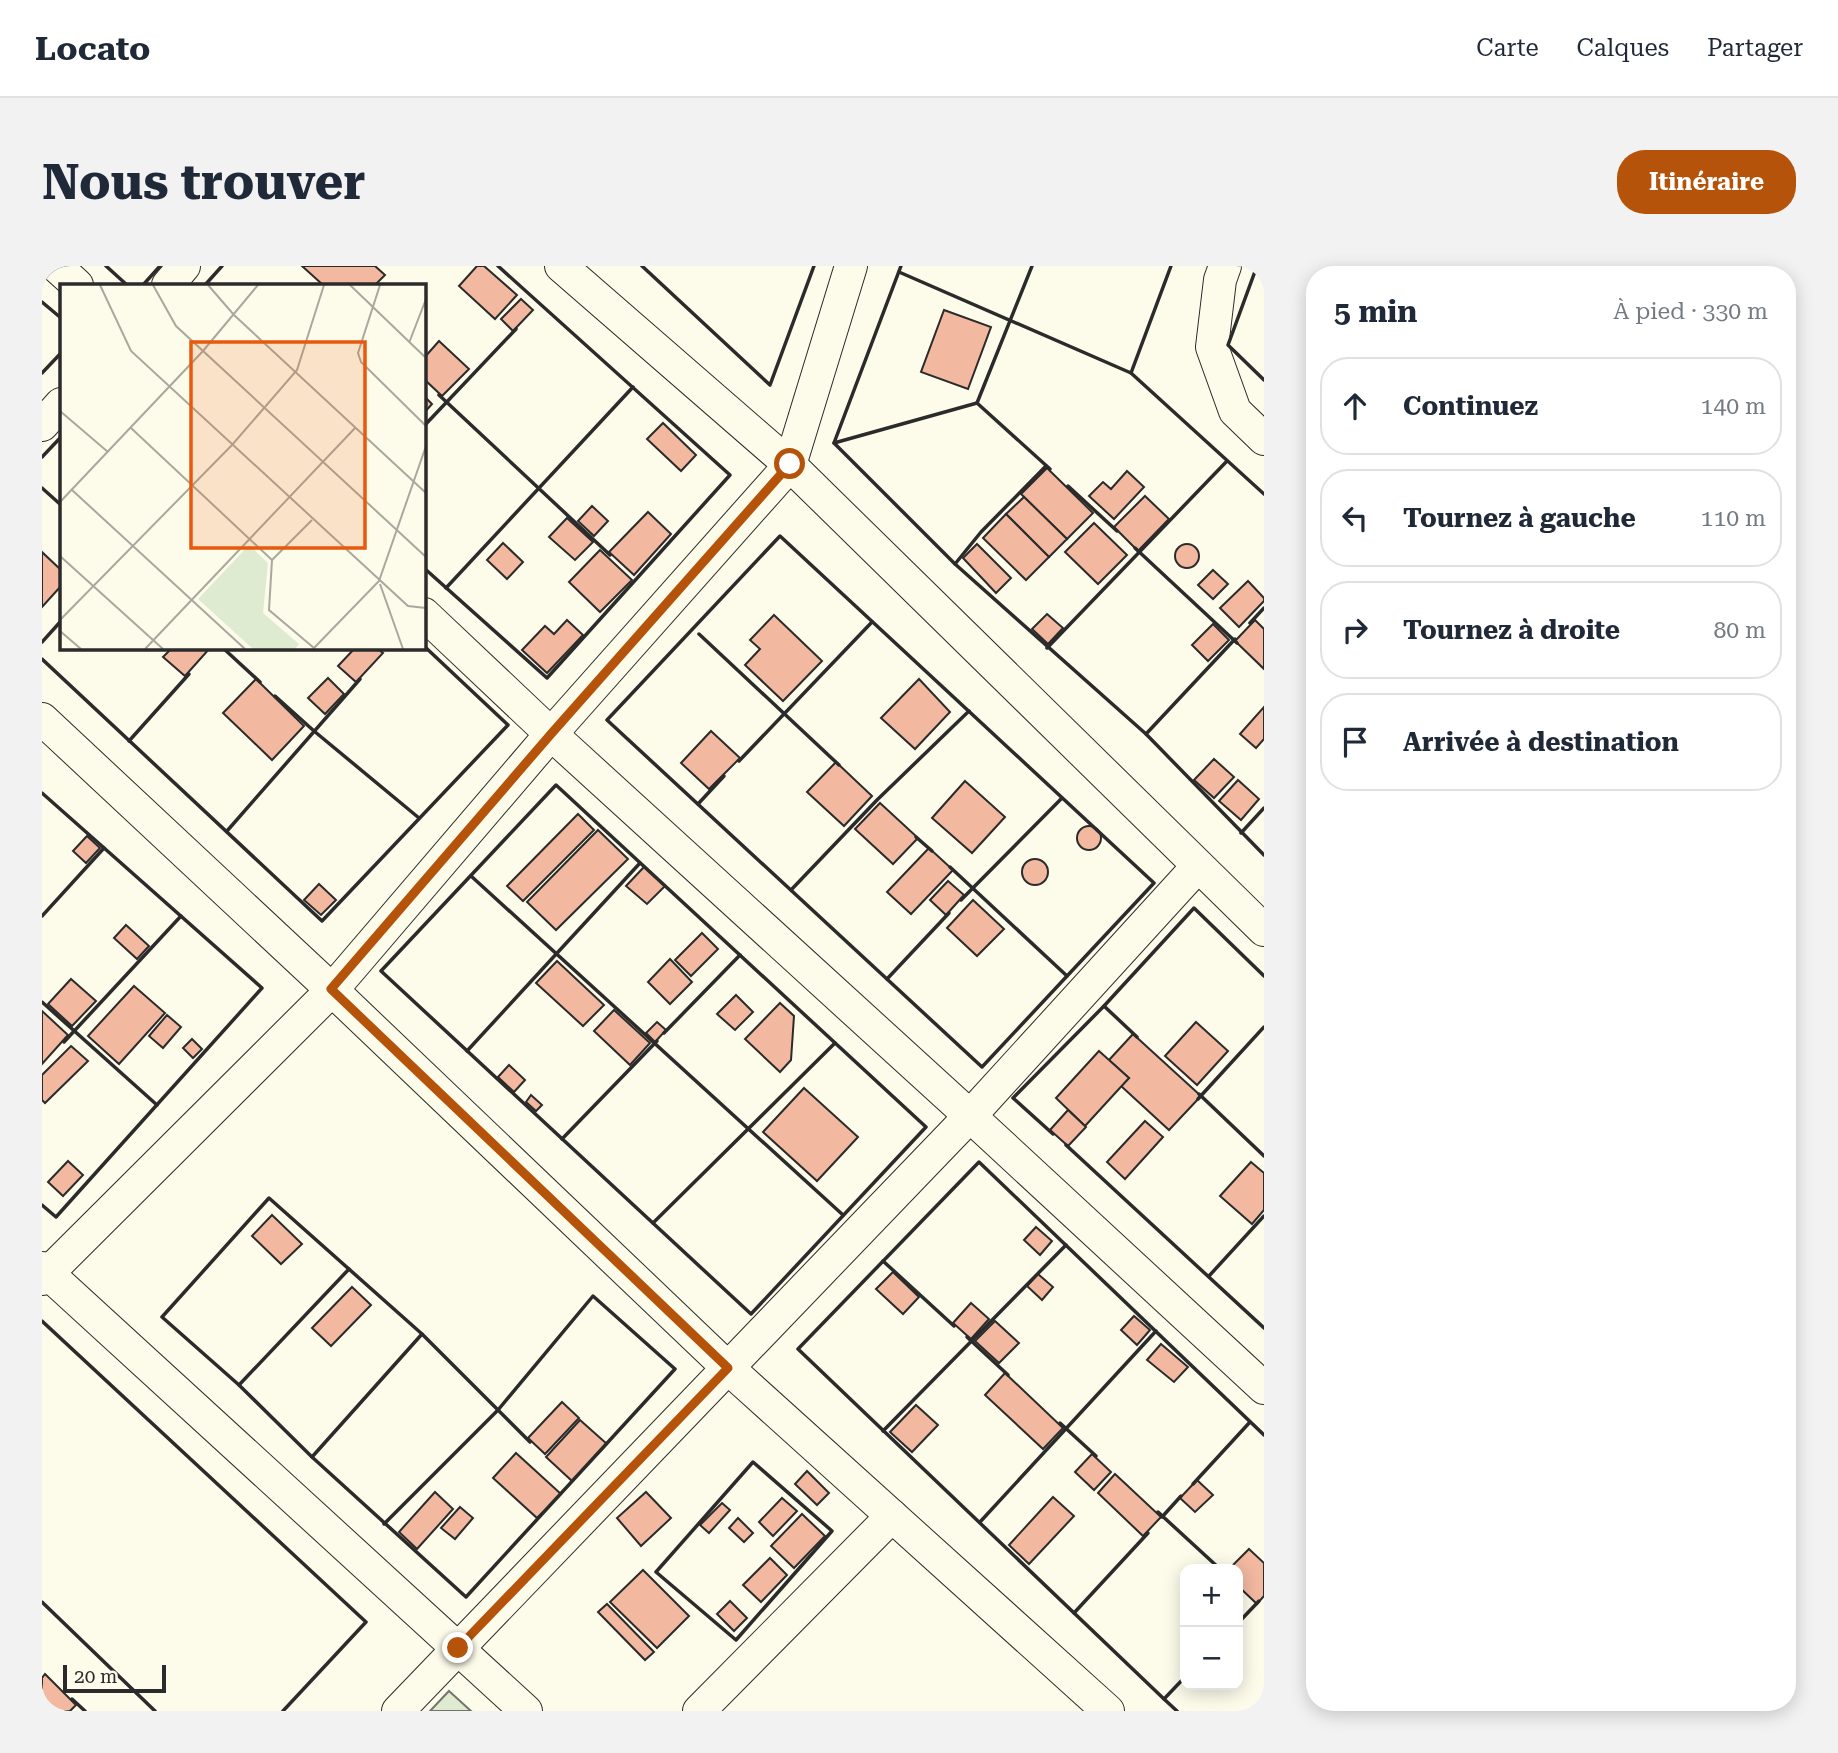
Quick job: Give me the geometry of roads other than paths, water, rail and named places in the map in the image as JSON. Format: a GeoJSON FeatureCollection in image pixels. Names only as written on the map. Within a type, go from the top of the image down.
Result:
{"type":"FeatureCollection","features":[{"type":"Feature","properties":{"kind":"street"},"geometry":{"type":"LineString","coordinates":[[56,266],[76,284]]}},
{"type":"Feature","properties":{"kind":"street"},"geometry":{"type":"LineString","coordinates":[[169,284],[184,266]]}},
{"type":"Feature","properties":{"kind":"street"},"geometry":{"type":"LineString","coordinates":[[561,266],[790,464],[1264,930]]}},
{"type":"Feature","properties":{"kind":"street"},"geometry":{"type":"LineString","coordinates":[[526,1711],[44,1273],[331,989],[551,734],[790,464],[851,266]]}},
{"type":"Feature","properties":{"kind":"street"},"geometry":{"type":"LineString","coordinates":[[1225,266],[1220,280],[1212,346],[1235,411],[1264,439]]}},
{"type":"Feature","properties":{"kind":"street"},"geometry":{"type":"LineString","coordinates":[[42,425],[60,405]]}},
{"type":"Feature","properties":{"kind":"street"},"geometry":{"type":"LineString","coordinates":[[425,615],[551,734],[1264,1388]]}},
{"type":"Feature","properties":{"kind":"street"},"geometry":{"type":"LineString","coordinates":[[42,719],[331,989],[728,1368],[1108,1711]]}},
{"type":"Feature","properties":{"kind":"street"},"geometry":{"type":"LineString","coordinates":[[398,1711],[970,1116],[1198,866]]}},
{"type":"Feature","properties":{"kind":"street"},"geometry":{"type":"LineString","coordinates":[[699,1711],[891,1516]]}}]}
